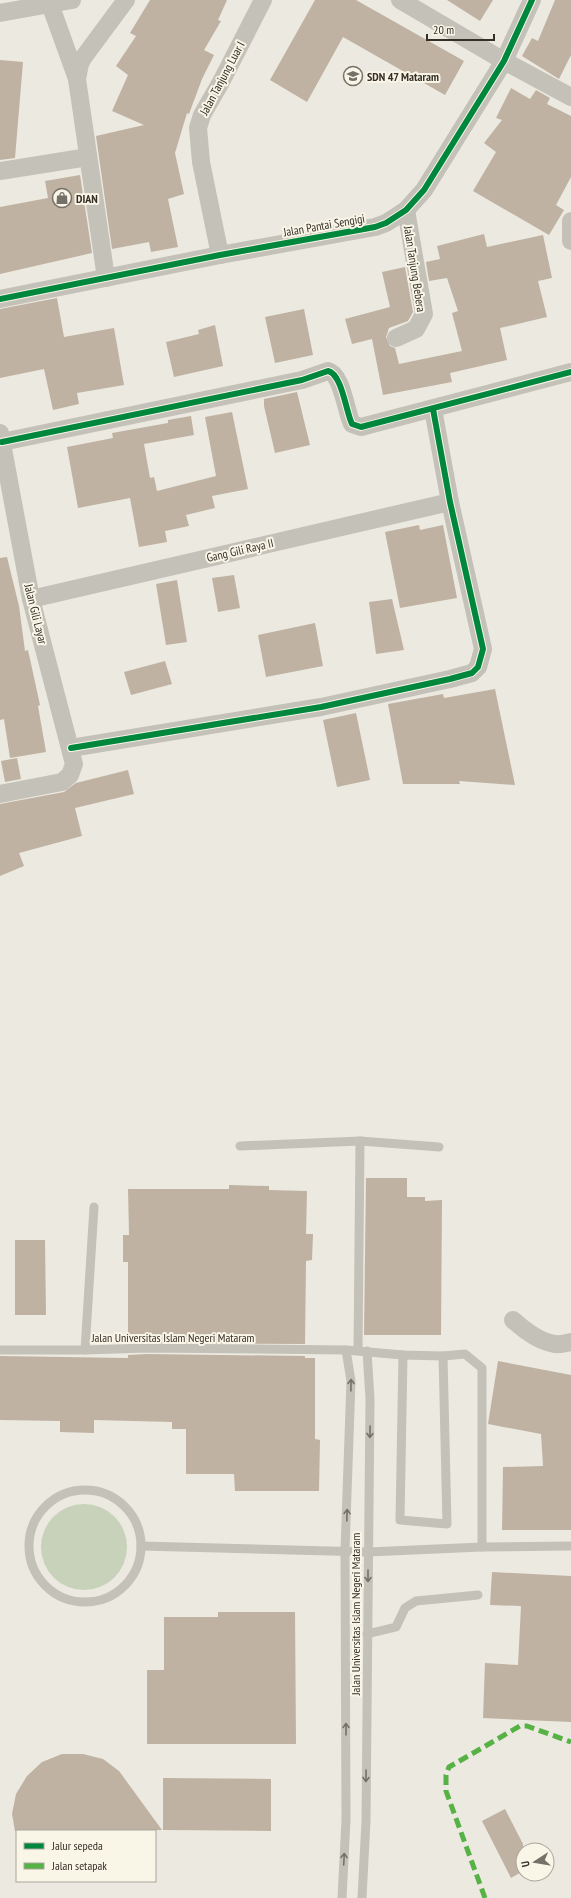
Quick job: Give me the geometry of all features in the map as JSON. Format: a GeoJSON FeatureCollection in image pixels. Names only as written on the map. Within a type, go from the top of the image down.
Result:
{"type":"FeatureCollection","features":[{"type":"Feature","properties":{"kind":"street"},"geometry":{"type":"LineString","coordinates":[[0,13],[72,0]]}},
{"type":"Feature","properties":{"kind":"street"},"geometry":{"type":"LineString","coordinates":[[77,79],[80,64],[83,58],[126,0]]}},
{"type":"Feature","properties":{"kind":"street","name":"Jalan Tanjung Luar I"},"geometry":{"type":"LineString","coordinates":[[220,255],[201,162],[198,128],[202,114],[221,82],[263,0]]}},
{"type":"Feature","properties":{"kind":"street"},"geometry":{"type":"LineString","coordinates":[[400,0],[504,61],[571,97]]}},
{"type":"Feature","properties":{"kind":"street","name":"Jalan Pantai Sengigi"},"geometry":{"type":"LineString","coordinates":[[0,299],[220,255],[375,227],[406,210],[424,190],[504,61],[532,0]]}},
{"type":"Feature","properties":{"kind":"street"},"geometry":{"type":"LineString","coordinates":[[50,4],[77,79],[106,278]]}},
{"type":"Feature","properties":{"kind":"street"},"geometry":{"type":"LineString","coordinates":[[0,171],[88,157]]}},
{"type":"Feature","properties":{"kind":"street","name":"Jalan Tanjung Bebera"},"geometry":{"type":"LineString","coordinates":[[396,338],[416,329],[424,314],[406,210]]}},
{"type":"Feature","properties":{"kind":"street"},"geometry":{"type":"LineString","coordinates":[[571,221],[571,241]]}},
{"type":"Feature","properties":{"kind":"street"},"geometry":{"type":"LineString","coordinates":[[1,438],[302,380],[328,371],[338,379],[352,424],[357,427],[371,426],[571,372]]}},
{"type":"Feature","properties":{"kind":"street"},"geometry":{"type":"LineString","coordinates":[[71,748],[321,707],[472,673],[478,667],[483,648],[450,502],[433,410]]}},
{"type":"Feature","properties":{"kind":"street","name":"Jalan Gili Layar"},"geometry":{"type":"LineString","coordinates":[[0,794],[55,785],[66,780],[72,772],[74,764],[31,599],[1,438]]}},
{"type":"Feature","properties":{"kind":"street","name":"Gang Gili Raya II"},"geometry":{"type":"LineString","coordinates":[[31,599],[450,502]]}},
{"type":"Feature","properties":{"kind":"street"},"geometry":{"type":"LineString","coordinates":[[513,1320],[543,1340],[556,1344],[571,1342]]}},
{"type":"Feature","properties":{"kind":"lane"},"geometry":{"type":"LineString","coordinates":[[360,1141],[363,1351],[403,1355],[443,1356],[465,1354],[482,1368],[482,1547]]}},
{"type":"Feature","properties":{"kind":"lane"},"geometry":{"type":"LineString","coordinates":[[240,1146],[360,1141],[439,1147]]}},
{"type":"Feature","properties":{"kind":"lane"},"geometry":{"type":"LineString","coordinates":[[85,1350],[94,1207]]}},
{"type":"Feature","properties":{"kind":"lane","name":"Jalan Universitas Islam Negeri Mataram"},"geometry":{"type":"LineString","coordinates":[[0,1350],[147,1348],[363,1351],[370,1399],[366,1820],[362,1898]]}},
{"type":"Feature","properties":{"kind":"lane","name":"Jalan Universitas Islam Negeri Mataram"},"geometry":{"type":"LineString","coordinates":[[342,1898],[346,1820],[345,1550],[351,1382],[346,1350]]}},
{"type":"Feature","properties":{"kind":"lane"},"geometry":{"type":"LineString","coordinates":[[403,1355],[400,1520],[447,1524],[443,1356]]}},
{"type":"Feature","properties":{"kind":"lane"},"geometry":{"type":"LineString","coordinates":[[75,1490],[94,1490],[113,1497],[128,1510],[137,1527],[140,1546],[138,1563],[131,1578],[120,1590],[105,1599],[88,1602],[72,1601],[56,1594],[41,1582],[32,1565],[29,1546],[32,1526],[42,1510],[57,1497],[75,1490]]}},
{"type":"Feature","properties":{"kind":"lane"},"geometry":{"type":"LineString","coordinates":[[140,1546],[345,1550],[368,1552],[482,1547],[571,1546]]}},
{"type":"Feature","properties":{"kind":"lane"},"geometry":{"type":"LineString","coordinates":[[367,1634],[396,1627],[405,1608],[416,1601],[478,1595]]}},
{"type":"Feature","properties":{"kind":"green space"},"geometry":{"type":"Polygon","coordinates":[[[84,1504],[100,1507],[108,1511],[120,1523],[124,1531],[127,1547],[124,1563],[120,1571],[108,1583],[100,1587],[84,1590],[68,1587],[60,1583],[48,1571],[44,1563],[41,1547],[44,1531],[48,1523],[60,1511],[68,1507],[84,1504]]]}},
{"type":"Feature","properties":{"kind":"building"},"geometry":{"type":"Polygon","coordinates":[[[150,0],[227,0],[218,20],[221,21],[204,50],[214,55],[202,79],[189,114],[187,113],[175,153],[184,194],[168,199],[178,247],[151,252],[149,242],[112,249],[96,136],[144,125],[112,111],[128,75],[116,66],[136,36],[130,33],[150,0]]]}},
{"type":"Feature","properties":{"kind":"building"},"geometry":{"type":"Polygon","coordinates":[[[315,0],[356,0],[464,61],[445,95],[343,37],[307,102],[270,80],[315,0]]]}},
{"type":"Feature","properties":{"kind":"building"},"geometry":{"type":"Polygon","coordinates":[[[447,0],[493,0],[480,21],[447,0]]]}},
{"type":"Feature","properties":{"kind":"building"},"geometry":{"type":"Polygon","coordinates":[[[555,0],[571,0],[571,55],[559,79],[522,56],[532,38],[538,41],[555,0]]]}},
{"type":"Feature","properties":{"kind":"building"},"geometry":{"type":"Polygon","coordinates":[[[0,60],[23,62],[15,158],[0,160],[0,60]]]}},
{"type":"Feature","properties":{"kind":"building"},"geometry":{"type":"Polygon","coordinates":[[[511,88],[530,99],[536,90],[550,98],[547,104],[571,116],[571,177],[556,205],[564,210],[549,235],[473,191],[496,152],[484,143],[502,120],[496,118],[511,88]]]}},
{"type":"Feature","properties":{"kind":"building"},"geometry":{"type":"Polygon","coordinates":[[[80,175],[92,253],[0,274],[0,207],[48,198],[45,181],[80,175]]]}},
{"type":"Feature","properties":{"kind":"building"},"geometry":{"type":"Polygon","coordinates":[[[484,234],[487,247],[543,235],[552,278],[538,281],[547,317],[500,328],[507,360],[450,373],[452,382],[383,395],[372,339],[352,344],[345,319],[390,307],[382,272],[405,267],[413,312],[408,321],[389,328],[386,337],[390,346],[395,348],[399,364],[462,351],[452,313],[458,311],[447,278],[429,281],[426,262],[440,259],[437,246],[484,234]]]}},
{"type":"Feature","properties":{"kind":"building"},"geometry":{"type":"Polygon","coordinates":[[[57,298],[64,337],[114,328],[124,385],[77,393],[79,404],[53,410],[44,369],[0,378],[0,309],[57,298]]]}},
{"type":"Feature","properties":{"kind":"building"},"geometry":{"type":"Polygon","coordinates":[[[304,309],[313,355],[275,363],[265,317],[304,309]]]}},
{"type":"Feature","properties":{"kind":"building"},"geometry":{"type":"Polygon","coordinates":[[[215,325],[223,366],[174,377],[166,342],[199,334],[198,330],[215,325]]]}},
{"type":"Feature","properties":{"kind":"building"},"geometry":{"type":"Polygon","coordinates":[[[297,392],[310,445],[275,453],[264,406],[264,399],[297,392]]]}},
{"type":"Feature","properties":{"kind":"building"},"geometry":{"type":"Polygon","coordinates":[[[232,412],[248,489],[212,496],[215,508],[186,515],[189,526],[165,531],[167,542],[139,547],[130,498],[78,508],[67,447],[113,438],[112,433],[168,423],[168,420],[191,416],[194,435],[144,444],[150,478],[154,477],[157,491],[216,476],[205,417],[232,412]]]}},
{"type":"Feature","properties":{"kind":"building"},"geometry":{"type":"Polygon","coordinates":[[[419,525],[420,530],[443,525],[457,598],[400,608],[385,532],[419,525]]]}},
{"type":"Feature","properties":{"kind":"building"},"geometry":{"type":"Polygon","coordinates":[[[7,557],[19,606],[25,651],[28,650],[40,705],[38,706],[46,752],[10,758],[4,719],[0,720],[0,558],[7,557]]]}},
{"type":"Feature","properties":{"kind":"building"},"geometry":{"type":"Polygon","coordinates":[[[234,575],[240,608],[218,612],[212,578],[234,575]]]}},
{"type":"Feature","properties":{"kind":"building"},"geometry":{"type":"Polygon","coordinates":[[[177,580],[187,642],[166,645],[156,584],[177,580]]]}},
{"type":"Feature","properties":{"kind":"building"},"geometry":{"type":"Polygon","coordinates":[[[392,599],[404,650],[376,654],[369,602],[392,599]]]}},
{"type":"Feature","properties":{"kind":"building"},"geometry":{"type":"Polygon","coordinates":[[[315,623],[323,666],[266,677],[258,635],[315,623]]]}},
{"type":"Feature","properties":{"kind":"building"},"geometry":{"type":"Polygon","coordinates":[[[165,661],[172,684],[131,695],[124,672],[165,661]]]}},
{"type":"Feature","properties":{"kind":"building"},"geometry":{"type":"Polygon","coordinates":[[[495,689],[515,785],[459,781],[460,784],[403,784],[388,704],[443,694],[444,698],[495,689]]]}},
{"type":"Feature","properties":{"kind":"building"},"geometry":{"type":"Polygon","coordinates":[[[356,713],[370,780],[337,787],[323,720],[356,713]]]}},
{"type":"Feature","properties":{"kind":"building"},"geometry":{"type":"Polygon","coordinates":[[[17,758],[21,779],[5,782],[1,761],[17,758]]]}},
{"type":"Feature","properties":{"kind":"building"},"geometry":{"type":"Polygon","coordinates":[[[128,770],[134,794],[75,808],[82,836],[19,853],[24,866],[0,876],[0,804],[64,792],[76,783],[128,770]]]}},
{"type":"Feature","properties":{"kind":"building"},"geometry":{"type":"Polygon","coordinates":[[[366,1178],[407,1178],[407,1197],[425,1197],[425,1201],[442,1200],[441,1335],[364,1335],[366,1178]]]}},
{"type":"Feature","properties":{"kind":"building"},"geometry":{"type":"Polygon","coordinates":[[[229,1185],[269,1186],[269,1190],[307,1191],[306,1234],[313,1234],[312,1260],[306,1261],[305,1344],[128,1343],[128,1262],[123,1262],[123,1235],[129,1235],[128,1189],[229,1189],[229,1185]]]}},
{"type":"Feature","properties":{"kind":"building"},"geometry":{"type":"Polygon","coordinates":[[[15,1240],[45,1240],[46,1315],[15,1315],[15,1240]]]}},
{"type":"Feature","properties":{"kind":"building"},"geometry":{"type":"Polygon","coordinates":[[[128,1355],[305,1356],[305,1358],[315,1358],[315,1439],[320,1440],[319,1491],[235,1491],[234,1474],[186,1474],[186,1429],[172,1429],[172,1422],[94,1420],[94,1433],[60,1432],[60,1421],[0,1420],[0,1356],[128,1358],[128,1355]]]}},
{"type":"Feature","properties":{"kind":"building"},"geometry":{"type":"Polygon","coordinates":[[[498,1361],[571,1375],[571,1530],[502,1530],[503,1467],[543,1466],[541,1434],[488,1424],[498,1361]]]}},
{"type":"Feature","properties":{"kind":"building"},"geometry":{"type":"Polygon","coordinates":[[[492,1572],[571,1576],[571,1722],[483,1718],[485,1663],[518,1665],[521,1606],[490,1605],[492,1572]]]}},
{"type":"Feature","properties":{"kind":"building"},"geometry":{"type":"Polygon","coordinates":[[[218,1612],[295,1612],[296,1744],[147,1744],[147,1670],[164,1670],[164,1617],[218,1617],[218,1612]]]}},
{"type":"Feature","properties":{"kind":"building"},"geometry":{"type":"Polygon","coordinates":[[[62,1754],[83,1754],[103,1759],[119,1771],[162,1830],[15,1831],[12,1814],[16,1794],[27,1776],[42,1762],[62,1754]]]}},
{"type":"Feature","properties":{"kind":"building"},"geometry":{"type":"Polygon","coordinates":[[[163,1778],[271,1779],[271,1831],[163,1830],[163,1778]]]}},
{"type":"Feature","properties":{"kind":"building"},"geometry":{"type":"Polygon","coordinates":[[[505,1809],[522,1842],[515,1842],[515,1876],[511,1878],[482,1821],[505,1809]]]}},
{"type":"Feature","properties":{"kind":"marked path"},"geometry":{"type":"LineString","coordinates":[[485,1898],[446,1791],[446,1775],[449,1767],[520,1726],[527,1726],[571,1742]]}},
{"type":"Feature","properties":{"kind":"cycle path"},"geometry":{"type":"LineString","coordinates":[[0,299],[220,255],[375,227],[386,223],[406,210],[424,190],[504,61],[532,0]]}},
{"type":"Feature","properties":{"kind":"cycle path"},"geometry":{"type":"LineString","coordinates":[[2,442],[302,380],[328,371],[337,379],[352,424],[361,427],[571,372]]}},
{"type":"Feature","properties":{"kind":"cycle path"},"geometry":{"type":"LineString","coordinates":[[71,748],[321,707],[472,673],[478,667],[483,649],[450,502],[433,409]]}},
{"type":"Feature","properties":{"kind":"place","name":"SDN 47 Mataram"},"geometry":{"type":"Point","coordinates":[353,76]}},
{"type":"Feature","properties":{"kind":"place","name":"DIAN"},"geometry":{"type":"Point","coordinates":[62,198]}}]}
